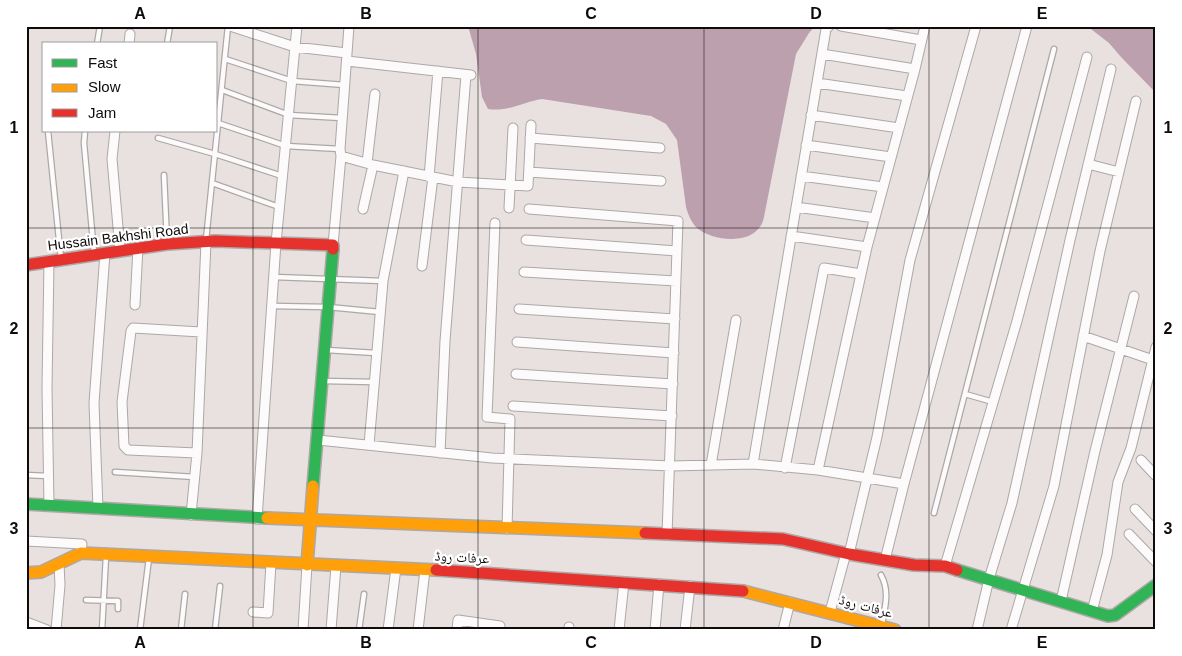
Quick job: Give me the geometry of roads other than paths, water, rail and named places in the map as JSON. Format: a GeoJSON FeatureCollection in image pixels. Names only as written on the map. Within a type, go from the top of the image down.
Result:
{"type":"FeatureCollection","features":[{"type":"Feature","properties":{"kind":"street"},"geometry":{"type":"LineString","coordinates":[[229,26],[295,47],[347,57],[469,75],[445,342],[440,452]]}},
{"type":"Feature","properties":{"kind":"street"},"geometry":{"type":"LineString","coordinates":[[257,519],[276,243],[297,26]]}},
{"type":"Feature","properties":{"kind":"street"},"geometry":{"type":"LineString","coordinates":[[303,630],[341,152],[349,26]]}},
{"type":"Feature","properties":{"kind":"street"},"geometry":{"type":"LineString","coordinates":[[753,464],[811,115],[828,26]]}},
{"type":"Feature","properties":{"kind":"street"},"geometry":{"type":"LineString","coordinates":[[841,26],[921,40]]}},
{"type":"Feature","properties":{"kind":"street"},"geometry":{"type":"LineString","coordinates":[[818,470],[867,247],[915,69],[924,26]]}},
{"type":"Feature","properties":{"kind":"street"},"geometry":{"type":"LineString","coordinates":[[830,612],[848,553],[877,437],[910,260],[976,26]]}},
{"type":"Feature","properties":{"kind":"street"},"geometry":{"type":"LineString","coordinates":[[885,560],[1027,26]]}},
{"type":"Feature","properties":{"kind":"street"},"geometry":{"type":"LineString","coordinates":[[129,42],[130,34]]}},
{"type":"Feature","properties":{"kind":"street"},"geometry":{"type":"LineString","coordinates":[[822,54],[915,69]]}},
{"type":"Feature","properties":{"kind":"street"},"geometry":{"type":"LineString","coordinates":[[945,566],[1017,321],[1087,57]]}},
{"type":"Feature","properties":{"kind":"street"},"geometry":{"type":"LineString","coordinates":[[977,630],[989,579],[1012,503],[1070,240],[1111,70]]}},
{"type":"Feature","properties":{"kind":"street"},"geometry":{"type":"LineString","coordinates":[[422,266],[431,177],[438,71]]}},
{"type":"Feature","properties":{"kind":"street"},"geometry":{"type":"LineString","coordinates":[[817,83],[907,96]]}},
{"type":"Feature","properties":{"kind":"street"},"geometry":{"type":"LineString","coordinates":[[363,209],[370,164],[375,94]]}},
{"type":"Feature","properties":{"kind":"street"},"geometry":{"type":"LineString","coordinates":[[1011,630],[1054,486],[1100,251],[1136,101]]}},
{"type":"Feature","properties":{"kind":"street"},"geometry":{"type":"LineString","coordinates":[[811,115],[899,128]]}},
{"type":"Feature","properties":{"kind":"street"},"geometry":{"type":"LineString","coordinates":[[341,152],[370,164],[458,182],[528,186],[531,124]]}},
{"type":"Feature","properties":{"kind":"street"},"geometry":{"type":"LineString","coordinates":[[509,208],[513,128]]}},
{"type":"Feature","properties":{"kind":"street"},"geometry":{"type":"LineString","coordinates":[[115,132],[112,159],[120,250]]}},
{"type":"Feature","properties":{"kind":"street"},"geometry":{"type":"LineString","coordinates":[[530,138],[660,148]]}},
{"type":"Feature","properties":{"kind":"street"},"geometry":{"type":"LineString","coordinates":[[806,145],[891,157]]}},
{"type":"Feature","properties":{"kind":"street"},"geometry":{"type":"LineString","coordinates":[[1088,164],[1119,172]]}},
{"type":"Feature","properties":{"kind":"street"},"geometry":{"type":"LineString","coordinates":[[369,445],[383,281],[404,171]]}},
{"type":"Feature","properties":{"kind":"street"},"geometry":{"type":"LineString","coordinates":[[529,172],[661,181]]}},
{"type":"Feature","properties":{"kind":"street"},"geometry":{"type":"LineString","coordinates":[[801,176],[883,187]]}},
{"type":"Feature","properties":{"kind":"street"},"geometry":{"type":"LineString","coordinates":[[796,207],[875,218]]}},
{"type":"Feature","properties":{"kind":"street"},"geometry":{"type":"LineString","coordinates":[[529,209],[678,221],[671,466],[667,535]]}},
{"type":"Feature","properties":{"kind":"street"},"geometry":{"type":"LineString","coordinates":[[495,223],[487,417],[510,419],[507,529]]}},
{"type":"Feature","properties":{"kind":"street"},"geometry":{"type":"LineString","coordinates":[[791,236],[867,247]]}},
{"type":"Feature","properties":{"kind":"street"},"geometry":{"type":"LineString","coordinates":[[526,240],[677,251]]}},
{"type":"Feature","properties":{"kind":"street"},"geometry":{"type":"LineString","coordinates":[[191,515],[197,453],[206,242]]}},
{"type":"Feature","properties":{"kind":"street","name":"Hussain Bakhshi Road"},"geometry":{"type":"LineString","coordinates":[[26,265],[167,244],[206,242],[333,245]]}},
{"type":"Feature","properties":{"kind":"street"},"geometry":{"type":"LineString","coordinates":[[135,305],[138,247]]}},
{"type":"Feature","properties":{"kind":"street"},"geometry":{"type":"LineString","coordinates":[[98,509],[94,403],[100,254]]}},
{"type":"Feature","properties":{"kind":"street"},"geometry":{"type":"LineString","coordinates":[[49,261],[49,506]]}},
{"type":"Feature","properties":{"kind":"street"},"geometry":{"type":"LineString","coordinates":[[785,468],[824,268],[861,274]]}},
{"type":"Feature","properties":{"kind":"street"},"geometry":{"type":"LineString","coordinates":[[524,272],[676,281]]}},
{"type":"Feature","properties":{"kind":"street"},"geometry":{"type":"LineString","coordinates":[[1061,601],[1095,451],[1134,296]]}},
{"type":"Feature","properties":{"kind":"street"},"geometry":{"type":"LineString","coordinates":[[519,309],[675,320]]}},
{"type":"Feature","properties":{"kind":"street"},"geometry":{"type":"LineString","coordinates":[[711,465],[736,320]]}},
{"type":"Feature","properties":{"kind":"street"},"geometry":{"type":"LineString","coordinates":[[197,453],[128,450],[124,446],[122,402],[131,331],[133,328],[201,332]]}},
{"type":"Feature","properties":{"kind":"street"},"geometry":{"type":"LineString","coordinates":[[1083,336],[1152,360]]}},
{"type":"Feature","properties":{"kind":"street"},"geometry":{"type":"LineString","coordinates":[[517,342],[674,352]]}},
{"type":"Feature","properties":{"kind":"street"},"geometry":{"type":"LineString","coordinates":[[1092,611],[1107,555],[1118,482],[1131,448],[1156,347]]}},
{"type":"Feature","properties":{"kind":"street"},"geometry":{"type":"LineString","coordinates":[[516,374],[673,384]]}},
{"type":"Feature","properties":{"kind":"street"},"geometry":{"type":"LineString","coordinates":[[513,406],[672,416]]}},
{"type":"Feature","properties":{"kind":"street"},"geometry":{"type":"LineString","coordinates":[[318,440],[508,459],[671,466],[753,464],[818,470],[904,484]]}},
{"type":"Feature","properties":{"kind":"street"},"geometry":{"type":"LineString","coordinates":[[1141,460],[1156,476]]}},
{"type":"Feature","properties":{"kind":"street"},"geometry":{"type":"LineString","coordinates":[[26,504],[257,519],[783,539],[914,565],[945,566],[1108,616],[1115,614],[1156,585]]}},
{"type":"Feature","properties":{"kind":"street"},"geometry":{"type":"LineString","coordinates":[[1135,509],[1156,531]]}},
{"type":"Feature","properties":{"kind":"street"},"geometry":{"type":"LineString","coordinates":[[1130,534],[1156,562]]}},
{"type":"Feature","properties":{"kind":"street"},"geometry":{"type":"LineString","coordinates":[[26,541],[82,544],[81,554]]}},
{"type":"Feature","properties":{"kind":"street","name":"عرفات روڈ"},"geometry":{"type":"LineString","coordinates":[[26,573],[41,572],[81,554],[106,554],[396,568],[659,584],[741,590],[886,628]]}},
{"type":"Feature","properties":{"kind":"street"},"geometry":{"type":"LineString","coordinates":[[254,612],[268,613],[271,563]]}},
{"type":"Feature","properties":{"kind":"street"},"geometry":{"type":"LineString","coordinates":[[56,630],[60,585],[59,564]]}},
{"type":"Feature","properties":{"kind":"street"},"geometry":{"type":"LineString","coordinates":[[331,630],[336,566]]}},
{"type":"Feature","properties":{"kind":"street"},"geometry":{"type":"LineString","coordinates":[[388,630],[396,568]]}},
{"type":"Feature","properties":{"kind":"street"},"geometry":{"type":"LineString","coordinates":[[418,630],[425,570]]}},
{"type":"Feature","properties":{"kind":"street"},"geometry":{"type":"LineString","coordinates":[[619,630],[624,582]]}},
{"type":"Feature","properties":{"kind":"street"},"geometry":{"type":"LineString","coordinates":[[655,630],[659,584]]}},
{"type":"Feature","properties":{"kind":"street"},"geometry":{"type":"LineString","coordinates":[[685,630],[690,586]]}},
{"type":"Feature","properties":{"kind":"street"},"geometry":{"type":"LineString","coordinates":[[783,630],[790,602]]}},
{"type":"Feature","properties":{"kind":"street"},"geometry":{"type":"LineString","coordinates":[[457,630],[458,620],[500,626],[499,630]]}},
{"type":"Feature","properties":{"kind":"street"},"geometry":{"type":"LineString","coordinates":[[26,622],[42,629]]}},
{"type":"Feature","properties":{"kind":"lane"},"geometry":{"type":"LineString","coordinates":[[97,42],[100,26]]}},
{"type":"Feature","properties":{"kind":"lane"},"geometry":{"type":"LineString","coordinates":[[167,42],[170,26]]}},
{"type":"Feature","properties":{"kind":"lane"},"geometry":{"type":"LineString","coordinates":[[229,26],[218,123],[286,146],[341,152]]}},
{"type":"Feature","properties":{"kind":"lane"},"geometry":{"type":"LineString","coordinates":[[934,513],[1054,49]]}},
{"type":"Feature","properties":{"kind":"lane"},"geometry":{"type":"LineString","coordinates":[[225,59],[292,81],[345,85]]}},
{"type":"Feature","properties":{"kind":"lane"},"geometry":{"type":"LineString","coordinates":[[222,90],[288,115],[342,118]]}},
{"type":"Feature","properties":{"kind":"lane"},"geometry":{"type":"LineString","coordinates":[[48,132],[61,259]]}},
{"type":"Feature","properties":{"kind":"lane"},"geometry":{"type":"LineString","coordinates":[[85,132],[84,143],[100,254]]}},
{"type":"Feature","properties":{"kind":"lane"},"geometry":{"type":"LineString","coordinates":[[206,242],[217,132]]}},
{"type":"Feature","properties":{"kind":"lane"},"geometry":{"type":"LineString","coordinates":[[158,138],[282,176]]}},
{"type":"Feature","properties":{"kind":"lane"},"geometry":{"type":"LineString","coordinates":[[164,175],[167,244]]}},
{"type":"Feature","properties":{"kind":"lane"},"geometry":{"type":"LineString","coordinates":[[212,183],[280,207]]}},
{"type":"Feature","properties":{"kind":"lane"},"geometry":{"type":"LineString","coordinates":[[274,277],[383,281]]}},
{"type":"Feature","properties":{"kind":"lane"},"geometry":{"type":"LineString","coordinates":[[272,306],[328,307],[380,312]]}},
{"type":"Feature","properties":{"kind":"lane"},"geometry":{"type":"LineString","coordinates":[[325,350],[377,353]]}},
{"type":"Feature","properties":{"kind":"lane"},"geometry":{"type":"LineString","coordinates":[[323,381],[375,382]]}},
{"type":"Feature","properties":{"kind":"lane"},"geometry":{"type":"LineString","coordinates":[[965,394],[993,402]]}},
{"type":"Feature","properties":{"kind":"lane"},"geometry":{"type":"LineString","coordinates":[[115,472],[195,477]]}},
{"type":"Feature","properties":{"kind":"lane"},"geometry":{"type":"LineString","coordinates":[[26,475],[48,476]]}},
{"type":"Feature","properties":{"kind":"lane"},"geometry":{"type":"LineString","coordinates":[[102,630],[106,554]]}},
{"type":"Feature","properties":{"kind":"lane"},"geometry":{"type":"LineString","coordinates":[[140,630],[150,557]]}},
{"type":"Feature","properties":{"kind":"lane"},"geometry":{"type":"LineString","coordinates":[[880,575],[885,583],[886,628]]}},
{"type":"Feature","properties":{"kind":"lane"},"geometry":{"type":"LineString","coordinates":[[215,630],[220,586]]}},
{"type":"Feature","properties":{"kind":"lane"},"geometry":{"type":"LineString","coordinates":[[180,630],[185,594]]}},
{"type":"Feature","properties":{"kind":"lane"},"geometry":{"type":"LineString","coordinates":[[359,630],[364,594]]}},
{"type":"Feature","properties":{"kind":"lane"},"geometry":{"type":"LineString","coordinates":[[86,600],[118,601],[118,609]]}}]}
